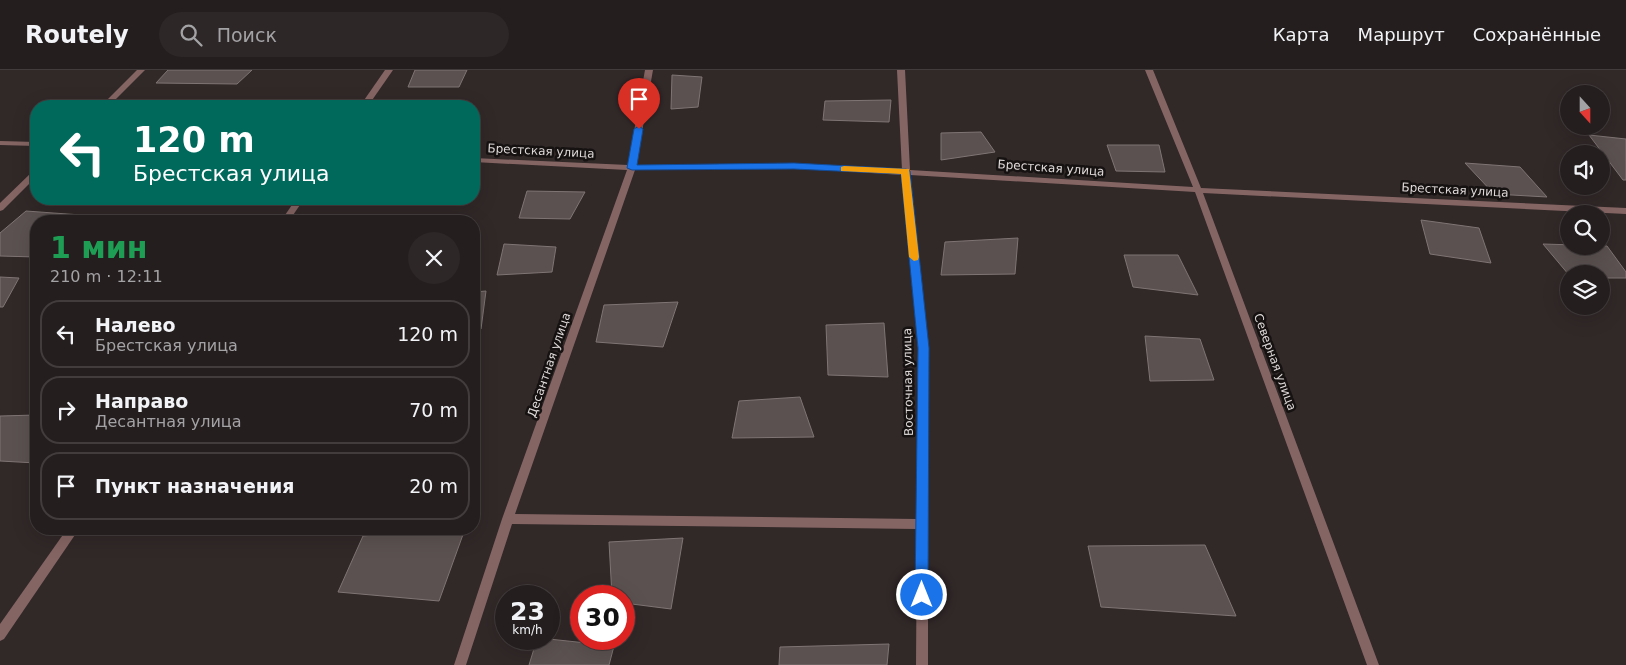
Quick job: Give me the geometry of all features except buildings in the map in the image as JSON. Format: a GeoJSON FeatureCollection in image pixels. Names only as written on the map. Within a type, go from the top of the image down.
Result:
{"type":"FeatureCollection","features":[{"type":"Feature","properties":{"kind":"street"},"geometry":{"type":"LineString","coordinates":[[111,100],[141,70]]}},
{"type":"Feature","properties":{"kind":"street"},"geometry":{"type":"LineString","coordinates":[[368,100],[389,70]]}},
{"type":"Feature","properties":{"kind":"street","name":"Десантная улица"},"geometry":{"type":"LineString","coordinates":[[460,665],[508,519],[632,168],[649,70]]}},
{"type":"Feature","properties":{"kind":"street","name":"Восточная улица"},"geometry":{"type":"LineString","coordinates":[[900,70],[906,171],[923,348],[922,665]]}},
{"type":"Feature","properties":{"kind":"street","name":"Северная улица"},"geometry":{"type":"LineString","coordinates":[[1149,70],[1198,190],[1373,665]]}},
{"type":"Feature","properties":{"kind":"street"},"geometry":{"type":"LineString","coordinates":[[0,143],[30,144]]}},
{"type":"Feature","properties":{"kind":"street","name":"Брестская улица"},"geometry":{"type":"LineString","coordinates":[[480,160],[632,168],[794,166],[906,171],[1198,190],[1626,211]]}},
{"type":"Feature","properties":{"kind":"street"},"geometry":{"type":"LineString","coordinates":[[0,208],[30,179]]}},
{"type":"Feature","properties":{"kind":"street"},"geometry":{"type":"LineString","coordinates":[[508,519],[921,524]]}},
{"type":"Feature","properties":{"kind":"street"},"geometry":{"type":"LineString","coordinates":[[0,635],[69,535]]}},
{"type":"Feature","properties":{"kind":"slow traffic"},"geometry":{"type":"LineString","coordinates":[[844,169],[906,171],[914,257]]}},
{"type":"Feature","properties":{"kind":"route"},"geometry":{"type":"LineString","coordinates":[[639,129],[632,168],[794,166],[906,171],[923,348],[922,595]]}}]}
